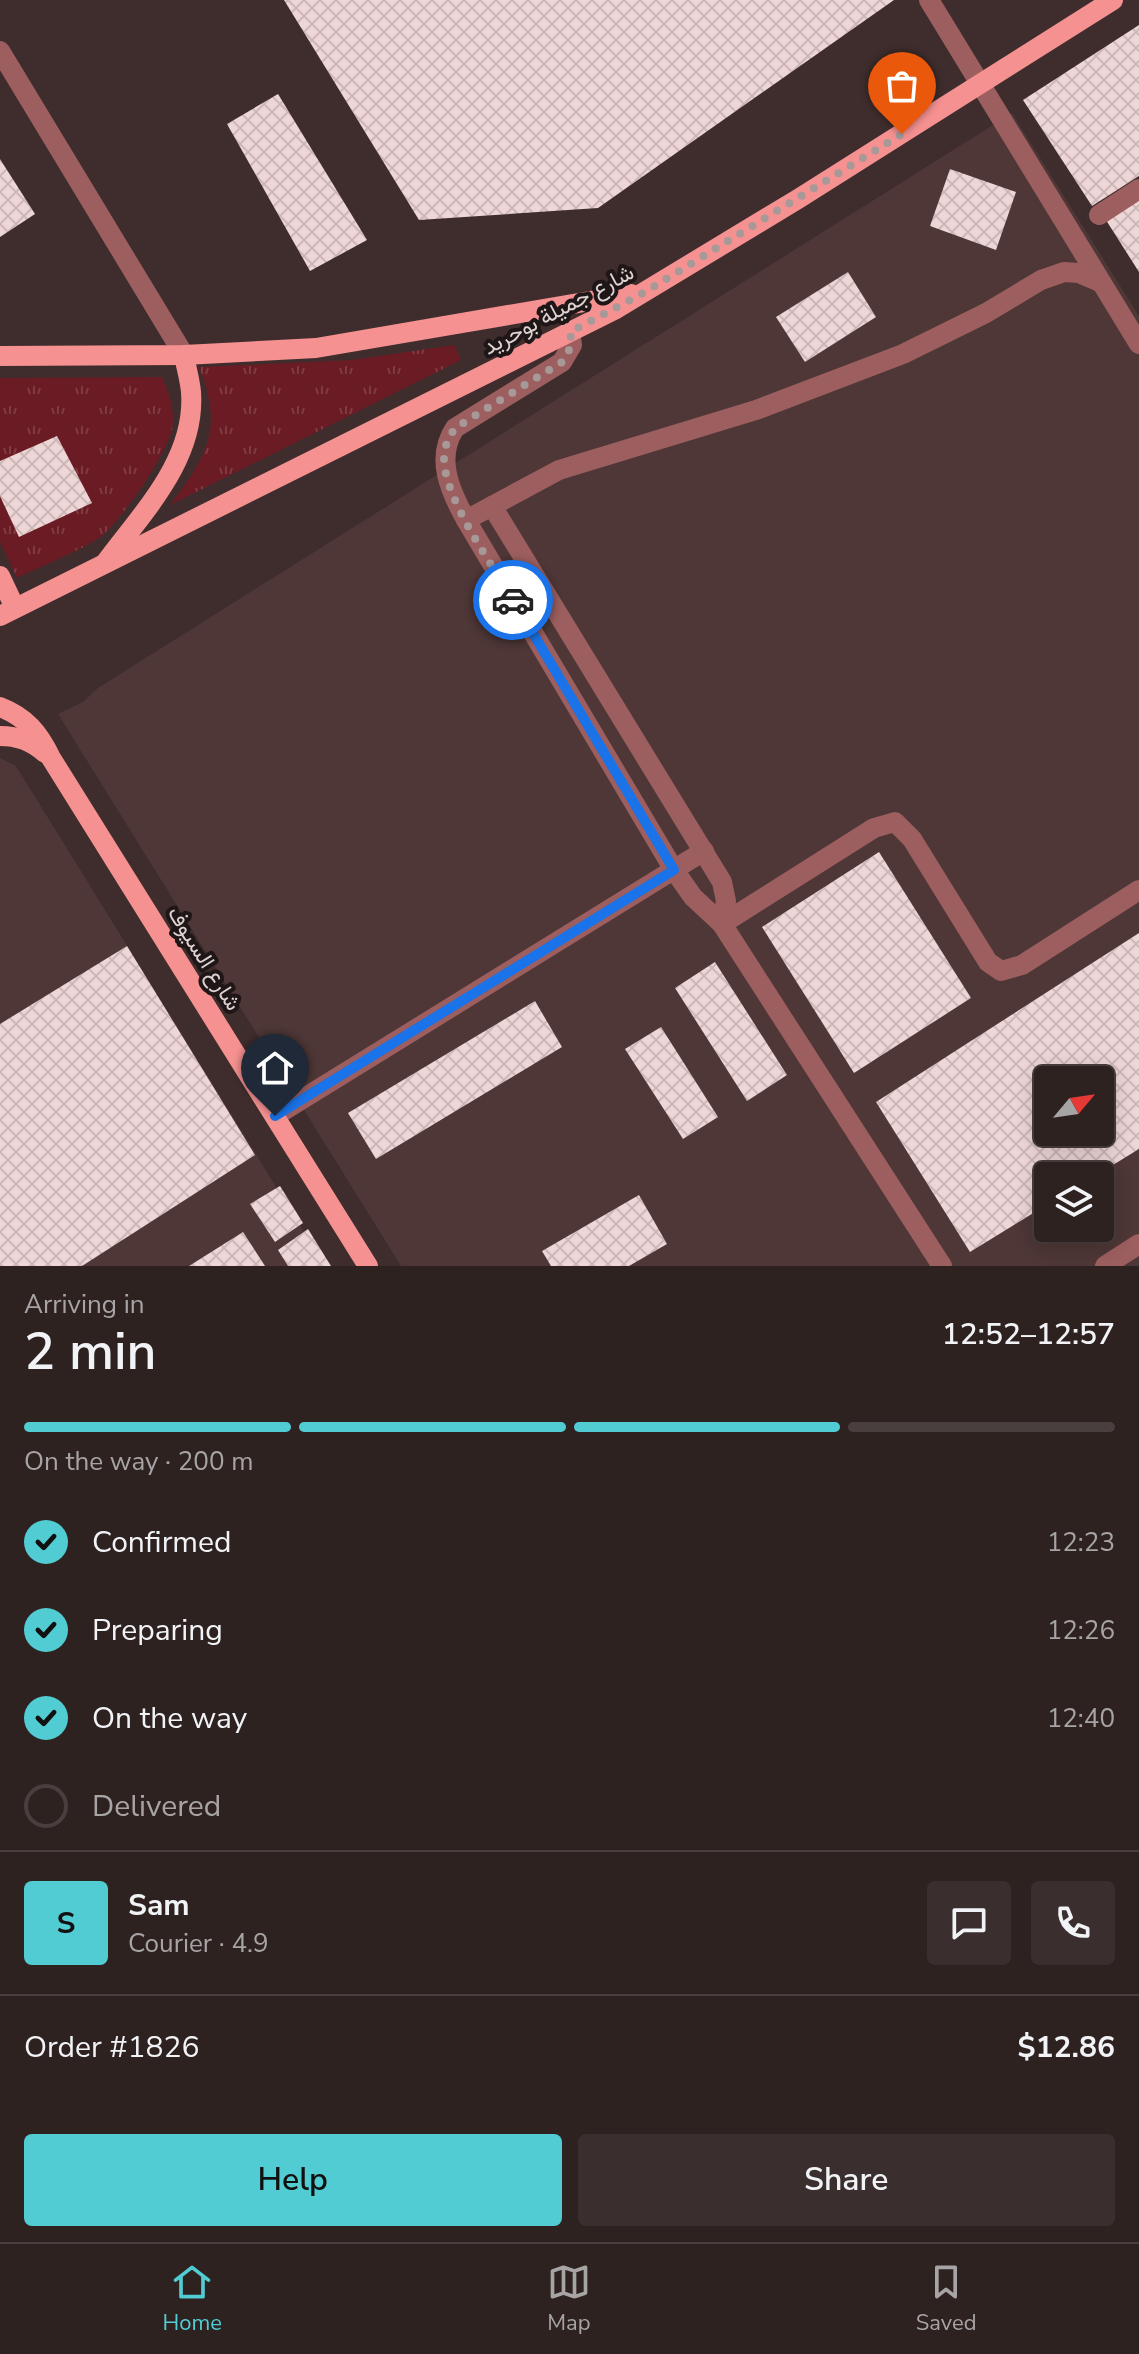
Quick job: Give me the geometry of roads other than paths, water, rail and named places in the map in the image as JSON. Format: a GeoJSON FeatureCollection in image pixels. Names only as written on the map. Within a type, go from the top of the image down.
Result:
{"type":"FeatureCollection","features":[{"type":"Feature","properties":{"kind":"main road","name":"شارع جميلة بوحريد"},"geometry":{"type":"LineString","coordinates":[[8,612],[645,292],[1113,0]]}},
{"type":"Feature","properties":{"kind":"main road"},"geometry":{"type":"LineString","coordinates":[[0,356],[184,355],[316,348],[645,292]]}},
{"type":"Feature","properties":{"kind":"main road"},"geometry":{"type":"LineString","coordinates":[[103,565],[169,477],[182,449],[189,426],[191,393],[184,355]]}},
{"type":"Feature","properties":{"kind":"main road"},"geometry":{"type":"LineString","coordinates":[[0,576],[8,612]]}},
{"type":"Feature","properties":{"kind":"main road","name":"شارع السيوف"},"geometry":{"type":"LineString","coordinates":[[0,707],[24,719],[41,736],[51,758],[368,1266]]}},
{"type":"Feature","properties":{"kind":"main road"},"geometry":{"type":"LineString","coordinates":[[0,736],[14,736],[34,744],[51,758]]}},
{"type":"Feature","properties":{"kind":"street"},"geometry":{"type":"LineString","coordinates":[[929,0],[1139,344]]}},
{"type":"Feature","properties":{"kind":"street"},"geometry":{"type":"LineString","coordinates":[[0,51],[184,355]]}},
{"type":"Feature","properties":{"kind":"street"},"geometry":{"type":"LineString","coordinates":[[1099,215],[1139,189]]}},
{"type":"Feature","properties":{"kind":"street"},"geometry":{"type":"LineString","coordinates":[[466,520],[559,470],[756,410],[903,354],[986,313],[1041,280],[1064,272],[1079,273],[1100,282]]}},
{"type":"Feature","properties":{"kind":"street"},"geometry":{"type":"LineString","coordinates":[[570,332],[572,345],[562,362],[463,421],[449,437],[444,458],[453,495],[674,870],[693,897],[722,924],[942,1266]]}},
{"type":"Feature","properties":{"kind":"street"},"geometry":{"type":"LineString","coordinates":[[492,506],[704,851],[725,890],[722,924]]}},
{"type":"Feature","properties":{"kind":"street"},"geometry":{"type":"LineString","coordinates":[[722,924],[874,828],[895,822],[912,839],[988,962],[1001,971],[1022,965],[1139,890]]}},
{"type":"Feature","properties":{"kind":"street"},"geometry":{"type":"LineString","coordinates":[[275,1116],[704,851]]}},
{"type":"Feature","properties":{"kind":"street"},"geometry":{"type":"LineString","coordinates":[[1105,1266],[1139,1244]]}}]}
